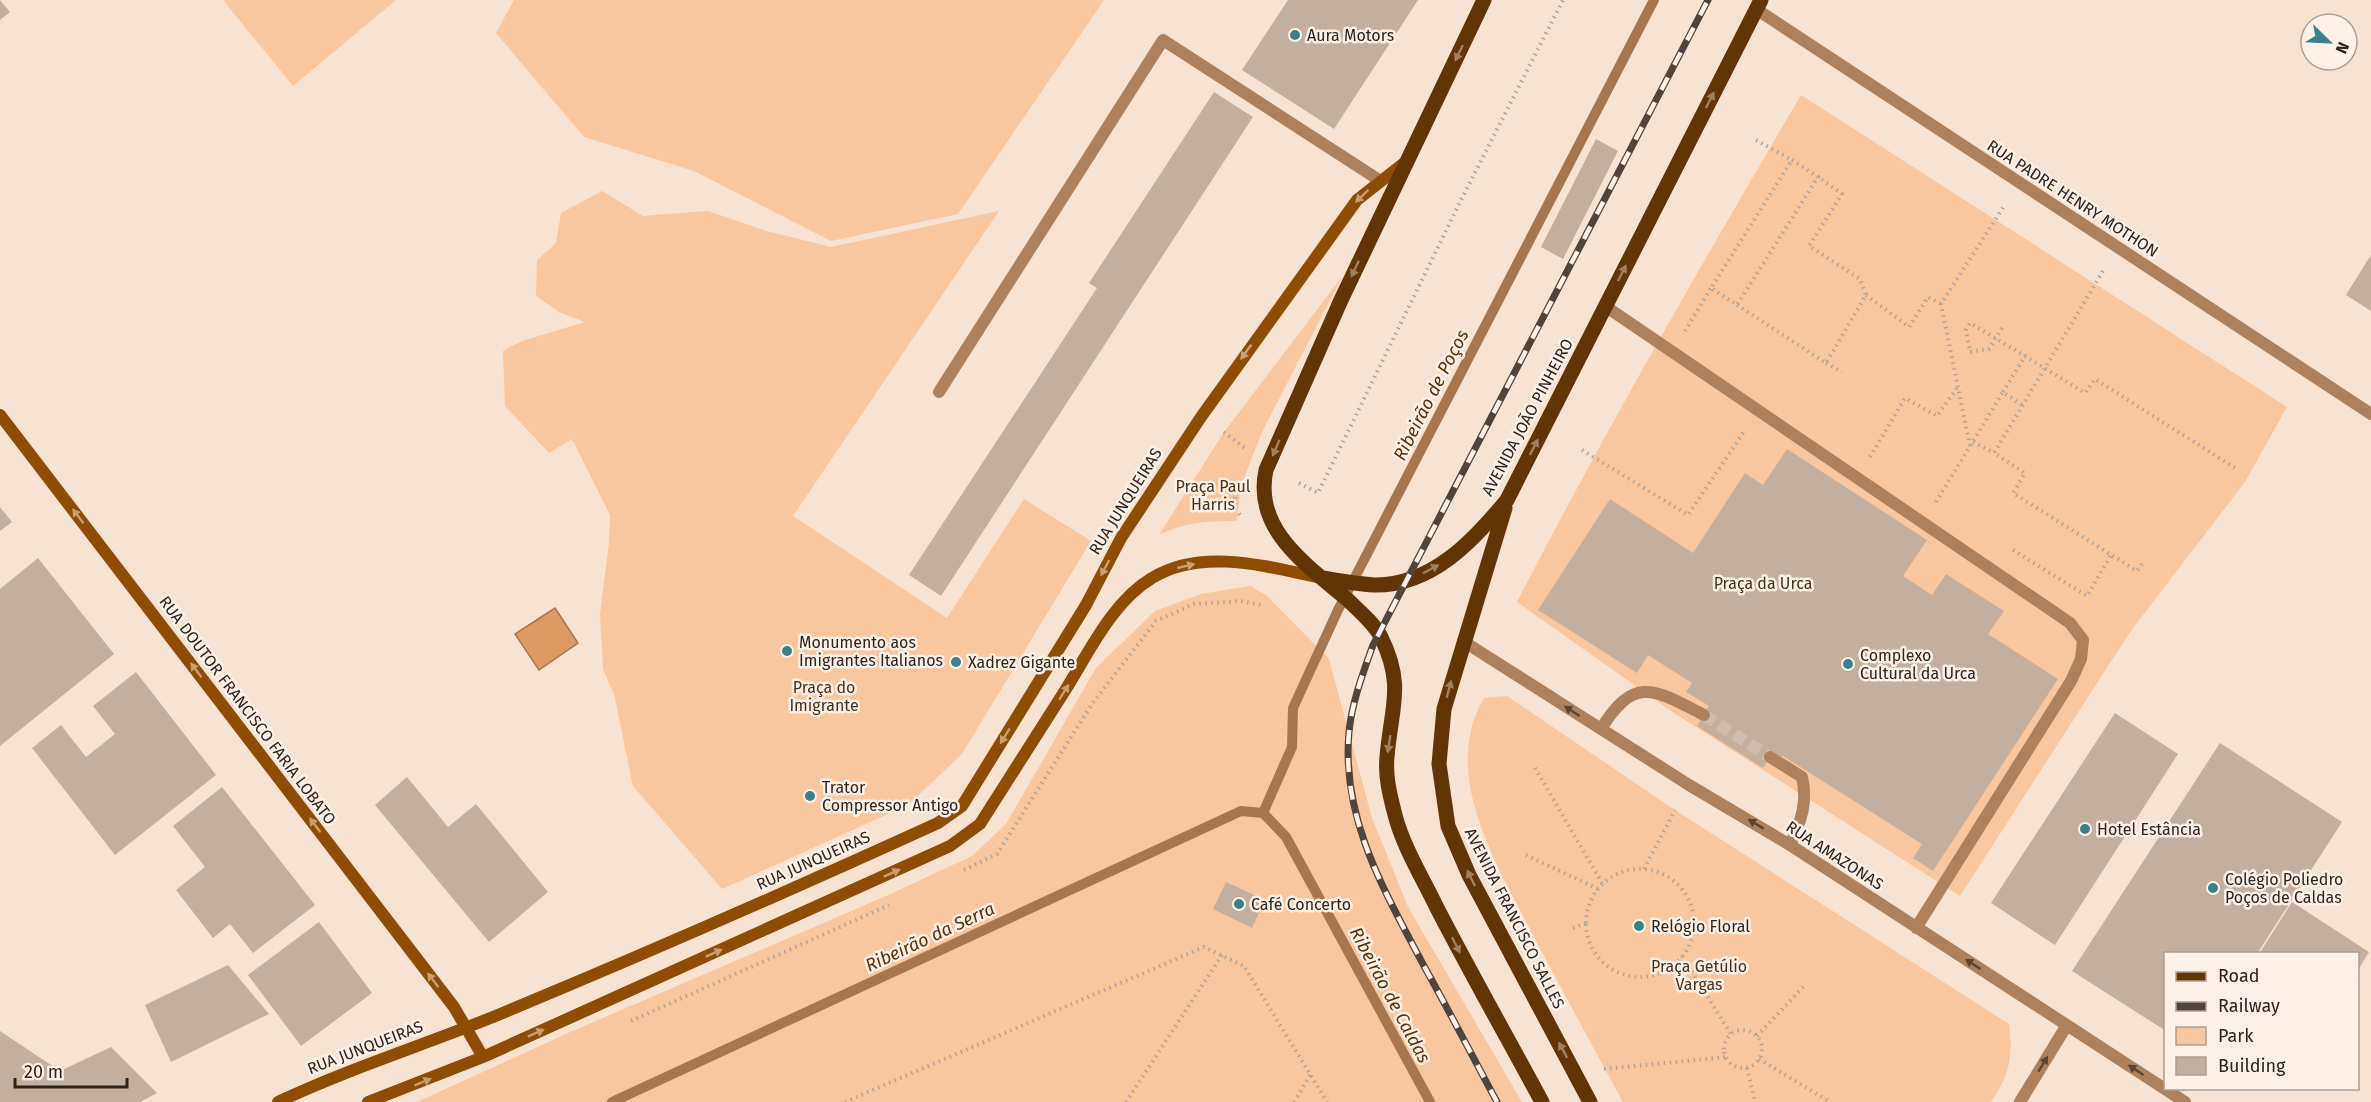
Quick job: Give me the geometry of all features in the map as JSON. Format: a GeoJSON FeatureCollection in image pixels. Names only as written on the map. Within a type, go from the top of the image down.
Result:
{"type":"FeatureCollection","features":[{"type":"Feature","properties":{"kind":"main road"},"geometry":{"type":"LineString","coordinates":[[1484,0],[1341,300],[1266,470],[1263,488],[1264,504],[1271,524],[1292,550],[1361,612],[1380,634],[1392,660],[1396,700],[1387,757],[1387,783],[1396,819],[1456,945],[1542,1102]]}},
{"type":"Feature","properties":{"kind":"main road","name":"AVENIDA JOÃO PINHEIRO"},"geometry":{"type":"LineString","coordinates":[[1323,579],[1376,585],[1415,578],[1449,560],[1481,531],[1507,500],[1759,5]]}},
{"type":"Feature","properties":{"kind":"main road","name":"AVENIDA FRANCISCO SALLES"},"geometry":{"type":"LineString","coordinates":[[1507,500],[1444,709],[1439,764],[1448,826],[1469,875],[1590,1102]]}},
{"type":"Feature","properties":{"kind":"street","name":"RUA PADRE HENRY MOTHON"},"geometry":{"type":"LineString","coordinates":[[1759,5],[2371,414]]}},
{"type":"Feature","properties":{"kind":"street"},"geometry":{"type":"LineString","coordinates":[[939,392],[1163,40],[1379,180]]}},
{"type":"Feature","properties":{"kind":"street","name":"RUA JUNQUEIRAS"},"geometry":{"type":"LineString","coordinates":[[278,1102],[327,1079],[468,1027],[750,908],[938,823],[962,806],[1086,605],[1121,537],[1201,417],[1357,200],[1379,180],[1407,160]]}},
{"type":"Feature","properties":{"kind":"street"},"geometry":{"type":"LineString","coordinates":[[1605,306],[2070,623],[2083,640],[2081,659],[2071,681],[1916,928]]}},
{"type":"Feature","properties":{"kind":"street","name":"RUA DOUTOR FRANCISCO FARIA LOBATO"},"geometry":{"type":"LineString","coordinates":[[0,415],[468,1027],[483,1057]]}},
{"type":"Feature","properties":{"kind":"street"},"geometry":{"type":"LineString","coordinates":[[368,1102],[483,1057],[950,846],[981,824],[1113,616],[1152,577],[1185,566],[1212,562],[1280,569],[1323,579]]}},
{"type":"Feature","properties":{"kind":"street","name":"RUA AMAZONAS"},"geometry":{"type":"LineString","coordinates":[[1463,641],[1790,845],[2164,1088]]}},
{"type":"Feature","properties":{"kind":"street"},"geometry":{"type":"LineString","coordinates":[[1601,729],[1613,709],[1629,695],[1655,690],[1704,715]]}},
{"type":"Feature","properties":{"kind":"street"},"geometry":{"type":"LineString","coordinates":[[1770,757],[1802,777],[1806,795],[1804,811],[1790,845]]}},
{"type":"Feature","properties":{"kind":"street"},"geometry":{"type":"LineString","coordinates":[[2020,1102],[2067,1025]]}},
{"type":"Feature","properties":{"kind":"street","name":"RUA AMAZONAS"},"geometry":{"type":"LineString","coordinates":[[2167,1090],[2185,1102]]}},
{"type":"Feature","properties":{"kind":"path"},"geometry":{"type":"LineString","coordinates":[[1299,483],[1318,493],[1460,202],[1563,0]]}},
{"type":"Feature","properties":{"kind":"path"},"geometry":{"type":"LineString","coordinates":[[1756,140],[1792,160],[1842,194],[1809,246],[1860,279],[1866,295],[1909,327],[1928,297],[1941,304]]}},
{"type":"Feature","properties":{"kind":"path"},"geometry":{"type":"LineString","coordinates":[[1673,351],[1792,160]]}},
{"type":"Feature","properties":{"kind":"path"},"geometry":{"type":"LineString","coordinates":[[1737,305],[1818,177]]}},
{"type":"Feature","properties":{"kind":"path"},"geometry":{"type":"LineString","coordinates":[[1972,444],[1941,304],[2004,206]]}},
{"type":"Feature","properties":{"kind":"path"},"geometry":{"type":"LineString","coordinates":[[1994,453],[2103,271]]}},
{"type":"Feature","properties":{"kind":"path"},"geometry":{"type":"LineString","coordinates":[[1711,288],[1842,372]]}},
{"type":"Feature","properties":{"kind":"path"},"geometry":{"type":"LineString","coordinates":[[1826,363],[1866,295]]}},
{"type":"Feature","properties":{"kind":"path"},"geometry":{"type":"LineString","coordinates":[[2001,328],[1996,338],[1989,349],[1970,352],[1966,330],[1970,323],[1996,338],[2044,367],[2085,393],[2095,379],[2235,468]]}},
{"type":"Feature","properties":{"kind":"path"},"geometry":{"type":"LineString","coordinates":[[1978,351],[1982,356]]}},
{"type":"Feature","properties":{"kind":"path"},"geometry":{"type":"LineString","coordinates":[[1946,508],[1935,502],[2025,356]]}},
{"type":"Feature","properties":{"kind":"path"},"geometry":{"type":"LineString","coordinates":[[1857,478],[1905,398],[1937,416],[1958,387]]}},
{"type":"Feature","properties":{"kind":"path"},"geometry":{"type":"LineString","coordinates":[[2003,392],[2022,405]]}},
{"type":"Feature","properties":{"kind":"path"},"geometry":{"type":"LineString","coordinates":[[1582,450],[1688,515],[1758,409]]}},
{"type":"Feature","properties":{"kind":"path"},"geometry":{"type":"LineString","coordinates":[[1972,444],[1994,453],[2025,473],[2013,493],[2137,571],[2142,564]]}},
{"type":"Feature","properties":{"kind":"path"},"geometry":{"type":"LineString","coordinates":[[2006,546],[2086,596],[2111,555]]}},
{"type":"Feature","properties":{"kind":"path"},"geometry":{"type":"LineString","coordinates":[[1535,768],[1602,884]]}},
{"type":"Feature","properties":{"kind":"path"},"geometry":{"type":"LineString","coordinates":[[1644,868],[1675,810]]}},
{"type":"Feature","properties":{"kind":"path"},"geometry":{"type":"LineString","coordinates":[[1526,855],[1598,889]]}},
{"type":"Feature","properties":{"kind":"path"},"geometry":{"type":"LineString","coordinates":[[1644,868],[1666,875],[1681,887],[1690,903],[1694,921],[1692,940],[1682,956],[1668,969],[1651,976],[1632,977],[1615,971],[1600,960],[1590,946],[1586,923],[1592,897],[1602,884],[1616,874],[1644,868]]}},
{"type":"Feature","properties":{"kind":"path"},"geometry":{"type":"LineString","coordinates":[[1573,928],[1586,923]]}},
{"type":"Feature","properties":{"kind":"path"},"geometry":{"type":"LineString","coordinates":[[845,1102],[1204,947],[1244,966],[1327,1102]]}},
{"type":"Feature","properties":{"kind":"path"},"geometry":{"type":"LineString","coordinates":[[1126,1102],[1222,956]]}},
{"type":"Feature","properties":{"kind":"path"},"geometry":{"type":"LineString","coordinates":[[1682,956],[1731,1034]]}},
{"type":"Feature","properties":{"kind":"path"},"geometry":{"type":"LineString","coordinates":[[1757,1036],[1804,986]]}},
{"type":"Feature","properties":{"kind":"path"},"geometry":{"type":"LineString","coordinates":[[1743,1030],[1757,1036],[1762,1049],[1759,1059],[1747,1068],[1734,1066],[1726,1057],[1725,1044],[1731,1034],[1743,1030]]}},
{"type":"Feature","properties":{"kind":"path"},"geometry":{"type":"LineString","coordinates":[[1574,1072],[1726,1057]]}},
{"type":"Feature","properties":{"kind":"path"},"geometry":{"type":"LineString","coordinates":[[1759,1059],[1830,1102]]}},
{"type":"Feature","properties":{"kind":"path"},"geometry":{"type":"LineString","coordinates":[[1747,1068],[1755,1102]]}},
{"type":"Feature","properties":{"kind":"path"},"geometry":{"type":"LineString","coordinates":[[1294,1102],[1311,1074]]}},
{"type":"Feature","properties":{"kind":"green space"},"geometry":{"type":"Polygon","coordinates":[[[223,0],[396,0],[293,86],[223,0]]]}},
{"type":"Feature","properties":{"kind":"green space"},"geometry":{"type":"Polygon","coordinates":[[[514,0],[1104,0],[958,214],[831,241],[694,171],[584,137],[496,33],[514,0]]]}},
{"type":"Feature","properties":{"kind":"green space"},"geometry":{"type":"Polygon","coordinates":[[[1801,95],[2287,407],[2245,482],[2130,632],[1960,896],[1671,711],[1517,602],[1620,410],[1801,95]]]}},
{"type":"Feature","properties":{"kind":"green space","name":"Praça do Imigrante"},"geometry":{"type":"Polygon","coordinates":[[[602,191],[643,216],[708,211],[766,231],[831,247],[999,211],[793,516],[947,618],[1024,499],[1091,541],[962,754],[908,805],[722,889],[633,786],[614,694],[603,669],[600,614],[609,543],[610,515],[572,439],[549,453],[505,406],[503,351],[522,341],[585,322],[559,312],[536,296],[537,260],[556,243],[561,213],[602,191]]]}},
{"type":"Feature","properties":{"kind":"green space","name":"Praça Paul Harris"},"geometry":{"type":"Polygon","coordinates":[[[1342,277],[1262,432],[1240,488],[1237,521],[1197,523],[1178,527],[1159,535],[1224,432],[1342,277]]]}},
{"type":"Feature","properties":{"kind":"green space"},"geometry":{"type":"Polygon","coordinates":[[[1250,586],[1266,595],[1329,659],[1372,818],[1408,907],[1522,1102],[417,1102],[568,1033],[886,896],[972,856],[1006,824],[1096,668],[1155,611],[1201,594],[1250,586]]]}},
{"type":"Feature","properties":{"kind":"green space","name":"Praça Getúlio Vargas"},"geometry":{"type":"Polygon","coordinates":[[[1507,696],[1675,810],[2009,1024],[2011,1046],[2009,1065],[1991,1102],[1623,1102],[1507,886],[1485,837],[1474,804],[1468,763],[1473,723],[1484,698],[1507,696]]]}},
{"type":"Feature","properties":{"kind":"shaded area"},"geometry":{"type":"Polygon","coordinates":[[[555,608],[578,643],[539,670],[515,634],[555,608]]]}},
{"type":"Feature","properties":{"kind":"building"},"geometry":{"type":"Polygon","coordinates":[[[0,0],[10,12],[0,20],[0,0]]]}},
{"type":"Feature","properties":{"kind":"building"},"geometry":{"type":"Polygon","coordinates":[[[1288,0],[1418,0],[1334,129],[1242,70],[1288,0]]]}},
{"type":"Feature","properties":{"kind":"building"},"geometry":{"type":"Polygon","coordinates":[[[1214,92],[1253,117],[941,596],[909,575],[1097,288],[1089,283],[1214,92]]]}},
{"type":"Feature","properties":{"kind":"building"},"geometry":{"type":"Polygon","coordinates":[[[1596,139],[1618,151],[1563,259],[1541,247],[1596,139]]]}},
{"type":"Feature","properties":{"kind":"building"},"geometry":{"type":"Polygon","coordinates":[[[2371,255],[2371,311],[2346,295],[2371,255]]]}},
{"type":"Feature","properties":{"kind":"building","name":"Praça da Urca"},"geometry":{"type":"Polygon","coordinates":[[[1787,449],[1927,540],[1903,576],[1932,595],[1946,574],[2004,611],[1988,634],[2058,679],[1933,871],[1913,858],[1922,844],[1783,756],[1770,757],[1763,768],[1697,726],[1709,706],[1686,692],[1692,683],[1648,655],[1637,673],[1538,610],[1610,499],[1693,553],[1745,473],[1763,485],[1787,449]]]}},
{"type":"Feature","properties":{"kind":"building"},"geometry":{"type":"Polygon","coordinates":[[[0,507],[12,522],[0,531],[0,507]]]}},
{"type":"Feature","properties":{"kind":"building"},"geometry":{"type":"Polygon","coordinates":[[[38,558],[114,654],[0,746],[0,589],[38,558]]]}},
{"type":"Feature","properties":{"kind":"building"},"geometry":{"type":"Polygon","coordinates":[[[136,672],[216,775],[115,855],[32,748],[61,725],[86,757],[115,734],[93,706],[136,672]]]}},
{"type":"Feature","properties":{"kind":"building","name":"Hotel Estância"},"geometry":{"type":"Polygon","coordinates":[[[2115,713],[2178,754],[2055,945],[1991,903],[2115,713]]]}},
{"type":"Feature","properties":{"kind":"building","name":"Colégio Poliedro Poços de Caldas"},"geometry":{"type":"Polygon","coordinates":[[[2220,743],[2342,822],[2258,952],[2164,952],[2164,1030],[2072,971],[2220,743]]]}},
{"type":"Feature","properties":{"kind":"building"},"geometry":{"type":"Polygon","coordinates":[[[407,777],[448,827],[476,804],[548,892],[489,942],[375,805],[407,777]]]}},
{"type":"Feature","properties":{"kind":"building"},"geometry":{"type":"Polygon","coordinates":[[[222,787],[315,905],[253,953],[230,924],[213,938],[176,890],[205,867],[173,826],[222,787]]]}},
{"type":"Feature","properties":{"kind":"building","name":"Café Concerto"},"geometry":{"type":"Polygon","coordinates":[[[1226,882],[1265,900],[1252,928],[1213,909],[1226,882]]]}},
{"type":"Feature","properties":{"kind":"building"},"geometry":{"type":"Polygon","coordinates":[[[2292,902],[2369,952],[2359,968],[2359,952],[2260,952],[2292,902]]]}},
{"type":"Feature","properties":{"kind":"building"},"geometry":{"type":"Polygon","coordinates":[[[319,922],[372,993],[301,1046],[248,975],[319,922]]]}},
{"type":"Feature","properties":{"kind":"building"},"geometry":{"type":"Polygon","coordinates":[[[228,965],[269,1014],[171,1062],[145,1005],[228,965]]]}},
{"type":"Feature","properties":{"kind":"building"},"geometry":{"type":"Polygon","coordinates":[[[0,1031],[60,1071],[111,1047],[157,1093],[140,1102],[0,1102],[0,1031]]]}},
{"type":"Feature","properties":{"kind":"waterway","name":"Ribeirão de Poços"},"geometry":{"type":"LineString","coordinates":[[1263,813],[1292,747],[1293,708],[1338,610],[1654,0]]}},
{"type":"Feature","properties":{"kind":"waterway","name":"Ribeirão da Serra"},"geometry":{"type":"LineString","coordinates":[[612,1102],[1241,811],[1263,813]]}},
{"type":"Feature","properties":{"kind":"waterway","name":"Ribeirão de Caldas"},"geometry":{"type":"LineString","coordinates":[[1263,813],[1286,837],[1430,1102]]}},
{"type":"Feature","properties":{"kind":"tunnel"},"geometry":{"type":"LineString","coordinates":[[1704,715],[1770,757]]}},
{"type":"Feature","properties":{"kind":"railway"},"geometry":{"type":"LineString","coordinates":[[1497,1102],[1395,910],[1369,854],[1359,825],[1348,764],[1349,732],[1353,710],[1373,645],[1708,0]]}},
{"type":"Feature","properties":{"kind":"place","name":"Aura Motors"},"geometry":{"type":"Point","coordinates":[1295,35]}},
{"type":"Feature","properties":{"kind":"place","name":"Monumento aos Imigrantes Italianos"},"geometry":{"type":"Point","coordinates":[787,651]}},
{"type":"Feature","properties":{"kind":"place","name":"Xadrez Gigante"},"geometry":{"type":"Point","coordinates":[956,662]}},
{"type":"Feature","properties":{"kind":"place","name":"Complexo Cultural da Urca"},"geometry":{"type":"Point","coordinates":[1848,664]}},
{"type":"Feature","properties":{"kind":"place","name":"Trator Compressor Antigo"},"geometry":{"type":"Point","coordinates":[810,796]}},
{"type":"Feature","properties":{"kind":"place","name":"Hotel Estância"},"geometry":{"type":"Point","coordinates":[2085,829]}},
{"type":"Feature","properties":{"kind":"place","name":"Colégio Poliedro Poços de Caldas"},"geometry":{"type":"Point","coordinates":[2213,888]}},
{"type":"Feature","properties":{"kind":"place","name":"Café Concerto"},"geometry":{"type":"Point","coordinates":[1239,904]}},
{"type":"Feature","properties":{"kind":"place","name":"Relógio Floral"},"geometry":{"type":"Point","coordinates":[1639,926]}}]}
